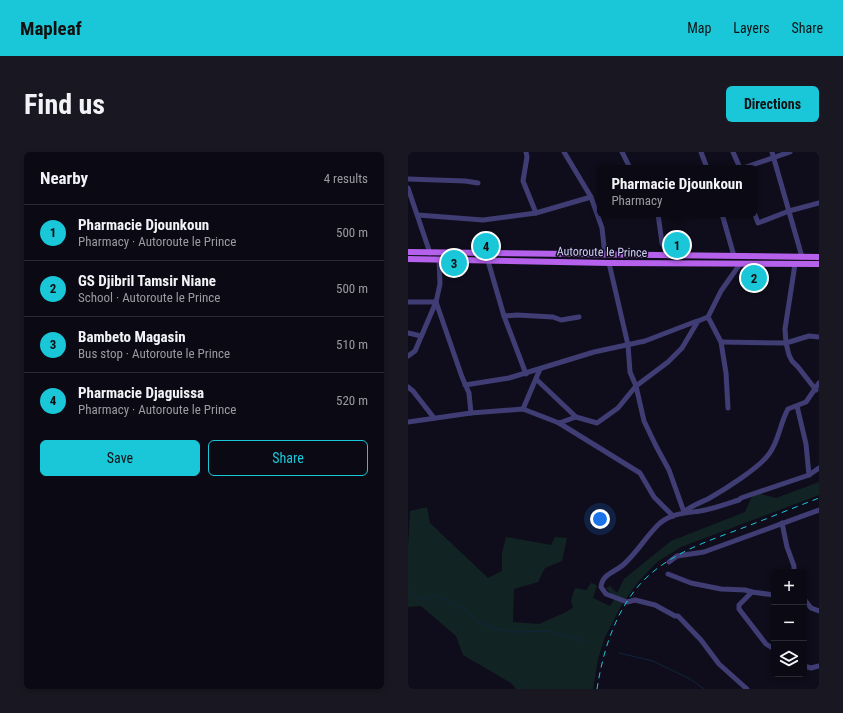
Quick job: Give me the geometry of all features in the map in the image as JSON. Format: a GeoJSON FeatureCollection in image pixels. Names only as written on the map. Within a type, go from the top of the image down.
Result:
{"type":"FeatureCollection","features":[{"type":"Feature","properties":{"kind":"main road","name":"Autoroute le Prince"},"geometry":{"type":"LineString","coordinates":[[408,252],[819,257]]}},
{"type":"Feature","properties":{"kind":"main road","name":"Autoroute le Prince"},"geometry":{"type":"LineString","coordinates":[[408,259],[609,263],[819,264]]}},
{"type":"Feature","properties":{"kind":"street"},"geometry":{"type":"LineString","coordinates":[[526,152],[527,157],[523,181],[536,213]]}},
{"type":"Feature","properties":{"kind":"street"},"geometry":{"type":"LineString","coordinates":[[564,152],[591,197],[597,214]]}},
{"type":"Feature","properties":{"kind":"street"},"geometry":{"type":"LineString","coordinates":[[622,152],[628,165]]}},
{"type":"Feature","properties":{"kind":"street"},"geometry":{"type":"LineString","coordinates":[[701,152],[706,165]]}},
{"type":"Feature","properties":{"kind":"street"},"geometry":{"type":"LineString","coordinates":[[733,152],[740,165]]}},
{"type":"Feature","properties":{"kind":"street"},"geometry":{"type":"LineString","coordinates":[[748,165],[773,155],[790,152]]}},
{"type":"Feature","properties":{"kind":"street"},"geometry":{"type":"LineString","coordinates":[[773,155],[802,257]]}},
{"type":"Feature","properties":{"kind":"street"},"geometry":{"type":"LineString","coordinates":[[408,179],[465,180],[478,184]]}},
{"type":"Feature","properties":{"kind":"street"},"geometry":{"type":"LineString","coordinates":[[408,188],[430,253]]}},
{"type":"Feature","properties":{"kind":"street"},"geometry":{"type":"LineString","coordinates":[[418,215],[482,220],[536,213],[591,197]]}},
{"type":"Feature","properties":{"kind":"street"},"geometry":{"type":"LineString","coordinates":[[756,217],[758,224],[789,211],[819,203]]}},
{"type":"Feature","properties":{"kind":"street"},"geometry":{"type":"LineString","coordinates":[[598,217],[602,228],[605,255]]}},
{"type":"Feature","properties":{"kind":"street"},"geometry":{"type":"LineString","coordinates":[[658,217],[662,243],[669,256]]}},
{"type":"Feature","properties":{"kind":"street"},"geometry":{"type":"LineString","coordinates":[[723,217],[734,256]]}},
{"type":"Feature","properties":{"kind":"street"},"geometry":{"type":"LineString","coordinates":[[408,356],[415,351],[436,302],[440,284],[439,260]]}},
{"type":"Feature","properties":{"kind":"street"},"geometry":{"type":"LineString","coordinates":[[488,261],[504,316],[526,374]]}},
{"type":"Feature","properties":{"kind":"street"},"geometry":{"type":"LineString","coordinates":[[609,263],[628,345],[630,372],[636,386],[644,421],[669,470],[684,512]]}},
{"type":"Feature","properties":{"kind":"street"},"geometry":{"type":"LineString","coordinates":[[465,385],[490,382],[526,374],[594,352],[645,341],[683,328],[708,317],[721,291],[740,264]]}},
{"type":"Feature","properties":{"kind":"street"},"geometry":{"type":"LineString","coordinates":[[795,264],[785,329],[786,343],[789,356],[792,361],[798,366],[816,390]]}},
{"type":"Feature","properties":{"kind":"street"},"geometry":{"type":"LineString","coordinates":[[408,302],[436,302]]}},
{"type":"Feature","properties":{"kind":"street"},"geometry":{"type":"LineString","coordinates":[[436,302],[469,393],[471,413]]}},
{"type":"Feature","properties":{"kind":"street"},"geometry":{"type":"LineString","coordinates":[[504,316],[517,315],[553,317],[561,320],[579,317]]}},
{"type":"Feature","properties":{"kind":"street"},"geometry":{"type":"LineString","coordinates":[[708,317],[721,342],[726,373],[728,408]]}},
{"type":"Feature","properties":{"kind":"street"},"geometry":{"type":"LineString","coordinates":[[536,379],[576,417],[597,423],[618,408],[636,386],[668,362],[682,348],[698,321]]}},
{"type":"Feature","properties":{"kind":"street"},"geometry":{"type":"LineString","coordinates":[[408,333],[421,336]]}},
{"type":"Feature","properties":{"kind":"street"},"geometry":{"type":"LineString","coordinates":[[721,342],[786,343],[809,336],[819,337]]}},
{"type":"Feature","properties":{"kind":"street"},"geometry":{"type":"LineString","coordinates":[[523,408],[540,369]]}},
{"type":"Feature","properties":{"kind":"street"},"geometry":{"type":"LineString","coordinates":[[684,512],[689,507],[709,498],[732,484],[768,455],[775,445],[783,418],[788,409],[806,402],[819,384]]}},
{"type":"Feature","properties":{"kind":"street"},"geometry":{"type":"LineString","coordinates":[[408,387],[413,391],[434,418]]}},
{"type":"Feature","properties":{"kind":"street"},"geometry":{"type":"LineString","coordinates":[[797,406],[806,444],[809,475]]}},
{"type":"Feature","properties":{"kind":"street"},"geometry":{"type":"LineString","coordinates":[[408,422],[471,413],[523,408],[559,423],[640,473],[654,497],[673,516]]}},
{"type":"Feature","properties":{"kind":"street"},"geometry":{"type":"LineString","coordinates":[[559,423],[576,417]]}},
{"type":"Feature","properties":{"kind":"street"},"geometry":{"type":"LineString","coordinates":[[747,689],[719,664],[701,640],[678,616],[674,616],[655,605],[635,600],[627,602],[606,594],[601,587],[601,583],[606,576],[624,564],[660,523],[673,516],[684,512],[701,511],[739,500],[759,491],[809,475],[819,468]]}},
{"type":"Feature","properties":{"kind":"street"},"geometry":{"type":"LineString","coordinates":[[669,562],[677,556],[704,552],[819,510]]}},
{"type":"Feature","properties":{"kind":"street"},"geometry":{"type":"LineString","coordinates":[[782,523],[794,569]]}},
{"type":"Feature","properties":{"kind":"street"},"geometry":{"type":"LineString","coordinates":[[668,574],[691,583],[721,589],[745,590],[771,595]]}},
{"type":"Feature","properties":{"kind":"street"},"geometry":{"type":"LineString","coordinates":[[752,592],[739,605],[739,609],[766,644],[771,647]]}},
{"type":"Feature","properties":{"kind":"street"},"geometry":{"type":"LineString","coordinates":[[807,603],[811,608],[819,611]]}},
{"type":"Feature","properties":{"kind":"street"},"geometry":{"type":"LineString","coordinates":[[807,667],[811,668],[819,666]]}},
{"type":"Feature","properties":{"kind":"green space"},"geometry":{"type":"Polygon","coordinates":[[[819,482],[819,495],[681,547],[657,562],[638,582],[621,606],[605,637],[598,659],[593,689],[516,689],[511,683],[463,655],[456,636],[421,606],[408,607],[408,548],[410,511],[427,507],[430,523],[488,578],[502,571],[502,553],[506,537],[551,545],[555,537],[567,538],[562,561],[545,568],[538,582],[514,589],[513,622],[539,624],[573,608],[571,600],[575,588],[586,590],[591,583],[597,585],[593,598],[610,606],[615,598],[606,588],[610,586],[617,593],[624,579],[671,541],[745,512],[751,498],[757,493],[776,498],[819,482]]]}},
{"type":"Feature","properties":{"kind":"waterway"},"geometry":{"type":"LineString","coordinates":[[408,587],[416,597],[422,600],[434,595],[464,609],[476,621],[496,629],[519,632],[549,631],[583,641]]}},
{"type":"Feature","properties":{"kind":"waterway"},"geometry":{"type":"LineString","coordinates":[[619,653],[653,661],[690,679],[704,689]]}},
{"type":"Feature","properties":{"kind":"railway"},"geometry":{"type":"LineString","coordinates":[[597,689],[603,660],[617,619],[633,593],[653,572],[676,556],[701,544],[819,498]]}},
{"type":"Feature","properties":{"kind":"place","name":"Pharmacie Djounkoun"},"geometry":{"type":"Point","coordinates":[677,245]}},
{"type":"Feature","properties":{"kind":"place","name":"Pharmacie Djaguissa"},"geometry":{"type":"Point","coordinates":[486,246]}},
{"type":"Feature","properties":{"kind":"place","name":"Bambeto Magasin"},"geometry":{"type":"Point","coordinates":[454,263]}},
{"type":"Feature","properties":{"kind":"place","name":"GS Djibril Tamsir Niane"},"geometry":{"type":"Point","coordinates":[754,278]}}]}
